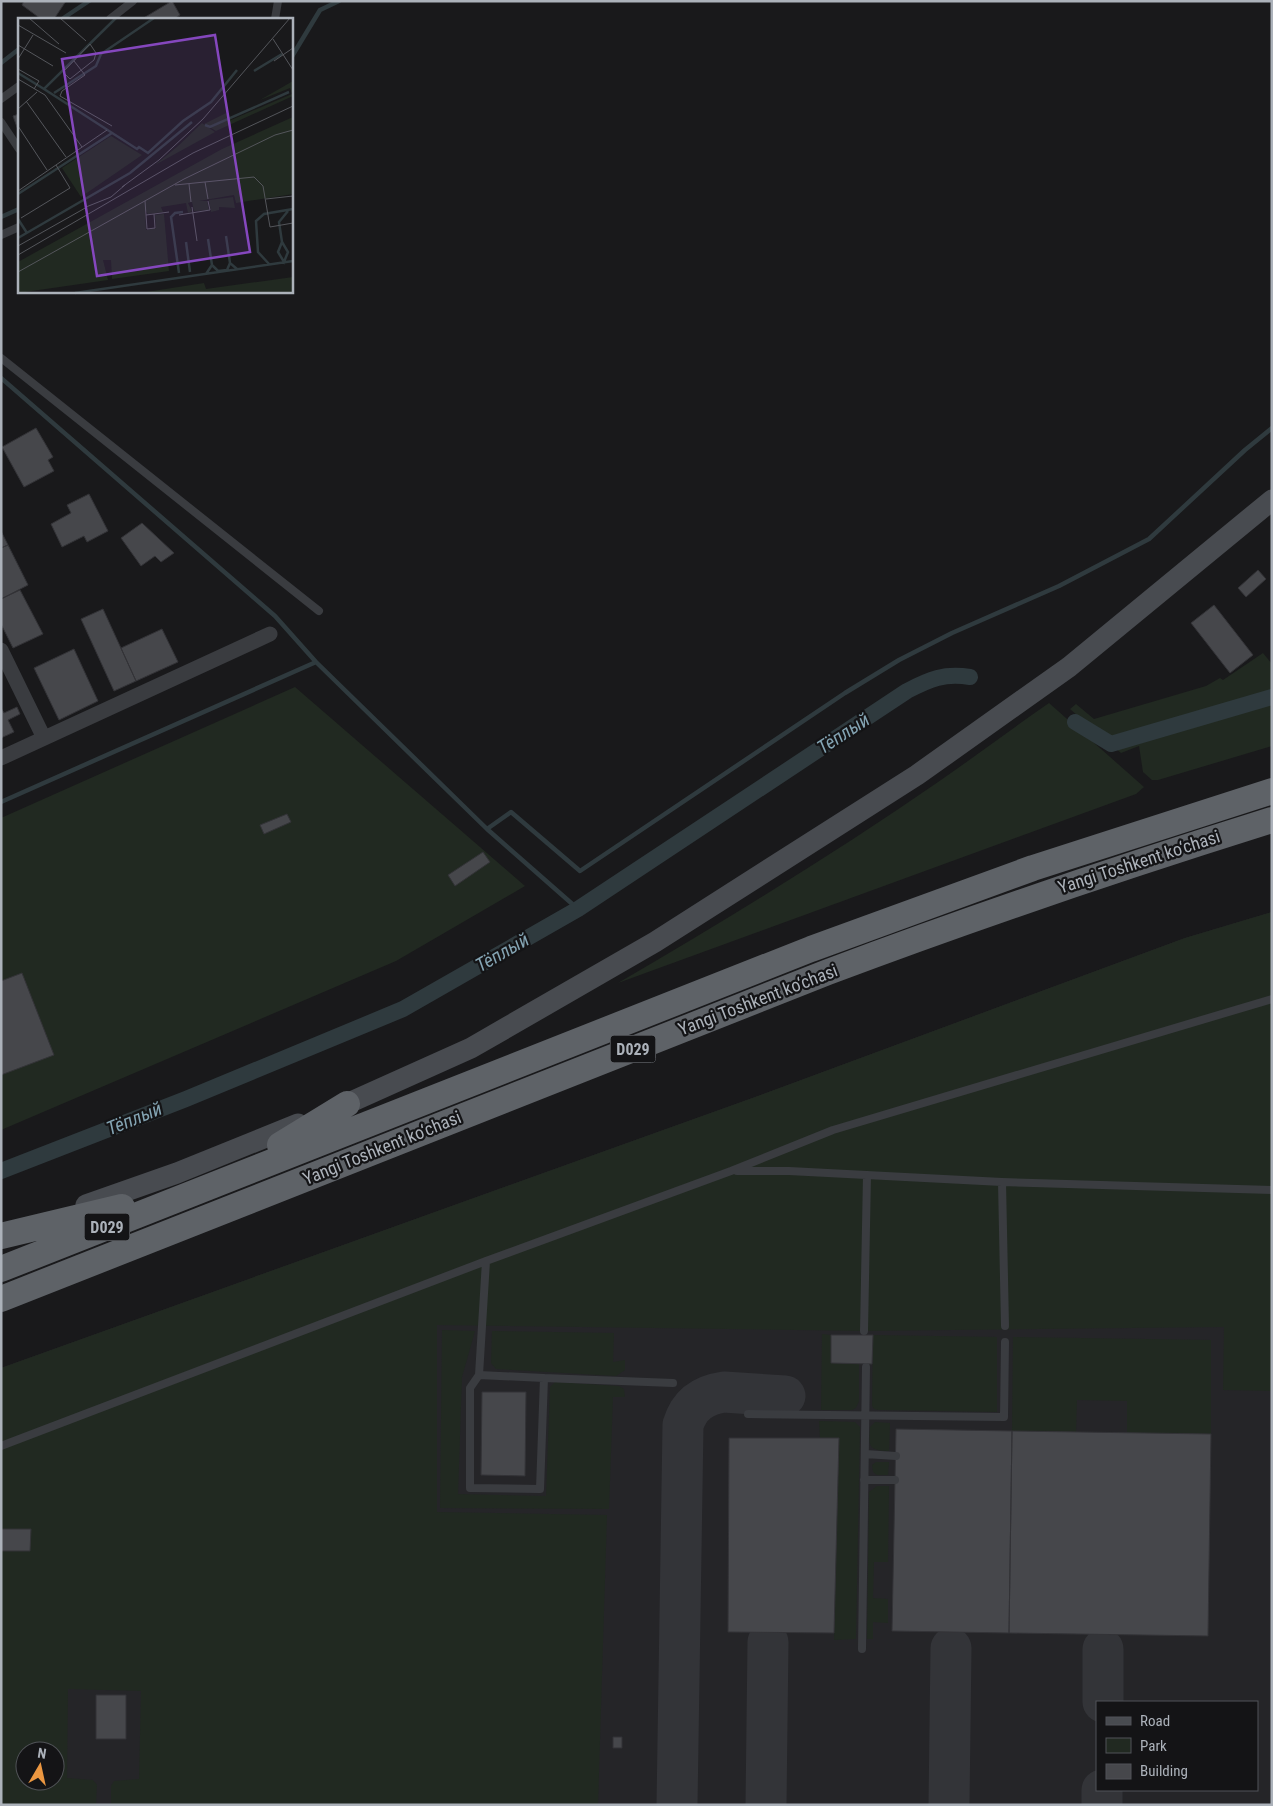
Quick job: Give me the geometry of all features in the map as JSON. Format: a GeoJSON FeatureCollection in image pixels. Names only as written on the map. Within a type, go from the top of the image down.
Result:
{"type":"FeatureCollection","features":[{"type":"Feature","properties":{"kind":"highway","name":"Yangi Toshkent ko‘chasi"},"geometry":{"type":"LineString","coordinates":[[1,1269],[903,914],[1042,865],[1272,791]]}},
{"type":"Feature","properties":{"kind":"highway","name":"Yangi Toshkent ko‘chasi"},"geometry":{"type":"LineString","coordinates":[[1,1299],[865,958],[1052,891],[1272,820]]}},
{"type":"Feature","properties":{"kind":"highway"},"geometry":{"type":"LineString","coordinates":[[1,1236],[214,1185],[347,1104]]}},
{"type":"Feature","properties":{"kind":"main road"},"geometry":{"type":"LineString","coordinates":[[1,1236],[177,1172],[347,1104],[471,1048],[655,942],[917,775],[1069,667],[1272,500]]}},
{"type":"Feature","properties":{"kind":"street"},"geometry":{"type":"LineString","coordinates":[[1,758],[270,634]]}},
{"type":"Feature","properties":{"kind":"street"},"geometry":{"type":"LineString","coordinates":[[1,650],[44,738]]}},
{"type":"Feature","properties":{"kind":"lane"},"geometry":{"type":"LineString","coordinates":[[111,18],[133,1]]}},
{"type":"Feature","properties":{"kind":"lane"},"geometry":{"type":"LineString","coordinates":[[275,18],[278,1]]}},
{"type":"Feature","properties":{"kind":"lane"},"geometry":{"type":"LineString","coordinates":[[1,99],[18,87]]}},
{"type":"Feature","properties":{"kind":"lane"},"geometry":{"type":"LineString","coordinates":[[1,122],[18,148]]}},
{"type":"Feature","properties":{"kind":"lane"},"geometry":{"type":"LineString","coordinates":[[1,235],[18,227]]}},
{"type":"Feature","properties":{"kind":"lane"},"geometry":{"type":"LineString","coordinates":[[1,358],[319,611]]}},
{"type":"Feature","properties":{"kind":"lane"},"geometry":{"type":"LineString","coordinates":[[1,1446],[486,1261],[731,1171],[833,1130],[1272,999]]}},
{"type":"Feature","properties":{"kind":"lane"},"geometry":{"type":"LineString","coordinates":[[731,1171],[789,1171],[1002,1182],[1272,1190]]}},
{"type":"Feature","properties":{"kind":"lane"},"geometry":{"type":"LineString","coordinates":[[864,1331],[867,1176]]}},
{"type":"Feature","properties":{"kind":"lane"},"geometry":{"type":"LineString","coordinates":[[1002,1182],[1005,1326]]}},
{"type":"Feature","properties":{"kind":"lane"},"geometry":{"type":"LineString","coordinates":[[486,1261],[479,1375],[470,1388],[470,1488],[540,1489],[544,1378]]}},
{"type":"Feature","properties":{"kind":"lane"},"geometry":{"type":"LineString","coordinates":[[748,1414],[1004,1416],[1005,1342]]}},
{"type":"Feature","properties":{"kind":"lane"},"geometry":{"type":"LineString","coordinates":[[862,1649],[866,1367]]}},
{"type":"Feature","properties":{"kind":"lane"},"geometry":{"type":"LineString","coordinates":[[479,1375],[673,1383]]}},
{"type":"Feature","properties":{"kind":"lane"},"geometry":{"type":"LineString","coordinates":[[865,1454],[896,1456]]}},
{"type":"Feature","properties":{"kind":"lane"},"geometry":{"type":"LineString","coordinates":[[864,1480],[895,1480]]}},
{"type":"Feature","properties":{"kind":"shaded area"},"geometry":{"type":"Polygon","coordinates":[[[1272,912],[1272,1805],[1,1805],[1,1368],[758,1096],[1185,938],[1272,912]]]}},
{"type":"Feature","properties":{"kind":"green space"},"geometry":{"type":"Polygon","coordinates":[[[1263,653],[1272,664],[1272,746],[1158,780],[1152,780],[1143,772],[1139,746],[1121,753],[1070,709],[1076,704],[1094,719],[1206,686],[1220,678],[1223,680],[1263,653]]]}},
{"type":"Feature","properties":{"kind":"green space"},"geometry":{"type":"Polygon","coordinates":[[[295,687],[525,886],[396,961],[1,1130],[1,818],[295,687]]]}},
{"type":"Feature","properties":{"kind":"green space"},"geometry":{"type":"Polygon","coordinates":[[[1049,703],[1144,787],[1136,794],[618,983],[741,910],[822,859],[941,780],[1049,703]]]}},
{"type":"Feature","properties":{"kind":"green space"},"geometry":{"type":"Polygon","coordinates":[[[1272,912],[1272,1391],[1223,1390],[1224,1327],[864,1331],[437,1325],[437,1512],[607,1515],[598,1805],[111,1805],[111,1786],[114,1781],[139,1779],[141,1691],[68,1689],[67,1778],[93,1780],[97,1785],[96,1805],[1,1805],[1,1368],[758,1096],[1185,938],[1272,912]]]}},
{"type":"Feature","properties":{"kind":"green space"},"geometry":{"type":"Polygon","coordinates":[[[442,1330],[475,1331],[462,1377],[458,1494],[546,1496],[550,1387],[555,1382],[619,1386],[624,1389],[625,1397],[613,1397],[609,1509],[440,1508],[442,1330]]]}},
{"type":"Feature","properties":{"kind":"green space"},"geometry":{"type":"Polygon","coordinates":[[[492,1331],[614,1333],[613,1362],[625,1360],[625,1370],[616,1376],[496,1369],[491,1363],[492,1331]]]}},
{"type":"Feature","properties":{"kind":"green space"},"geometry":{"type":"Polygon","coordinates":[[[822,1334],[831,1335],[831,1363],[859,1364],[859,1401],[856,1408],[852,1410],[821,1410],[822,1334]]]}},
{"type":"Feature","properties":{"kind":"green space"},"geometry":{"type":"Polygon","coordinates":[[[873,1335],[997,1337],[997,1412],[874,1409],[872,1406],[873,1335]]]}},
{"type":"Feature","properties":{"kind":"green space"},"geometry":{"type":"Polygon","coordinates":[[[1013,1337],[1211,1340],[1211,1434],[1127,1433],[1127,1401],[1077,1400],[1076,1432],[1012,1431],[1013,1337]]]}},
{"type":"Feature","properties":{"kind":"green space"},"geometry":{"type":"Polygon","coordinates":[[[819,1421],[855,1422],[860,1427],[856,1639],[834,1640],[839,1439],[820,1438],[819,1421]]]}},
{"type":"Feature","properties":{"kind":"green space"},"geometry":{"type":"Polygon","coordinates":[[[875,1422],[890,1423],[889,1451],[877,1450],[871,1446],[869,1439],[870,1427],[875,1422]]]}},
{"type":"Feature","properties":{"kind":"green space"},"geometry":{"type":"Polygon","coordinates":[[[876,1462],[889,1462],[888,1475],[877,1475],[873,1472],[872,1465],[876,1462]]]}},
{"type":"Feature","properties":{"kind":"green space"},"geometry":{"type":"Polygon","coordinates":[[[877,1486],[889,1486],[888,1562],[874,1562],[873,1598],[888,1599],[888,1623],[873,1622],[873,1639],[867,1639],[869,1492],[877,1486]]]}},
{"type":"Feature","properties":{"kind":"building"},"geometry":{"type":"Polygon","coordinates":[[[24,1],[66,1],[55,18],[40,18],[22,5],[24,1]]]}},
{"type":"Feature","properties":{"kind":"building"},"geometry":{"type":"Polygon","coordinates":[[[172,1],[180,15],[176,18],[144,18],[172,1]]]}},
{"type":"Feature","properties":{"kind":"building"},"geometry":{"type":"Polygon","coordinates":[[[18,114],[18,130],[13,116],[18,114]]]}},
{"type":"Feature","properties":{"kind":"building"},"geometry":{"type":"Polygon","coordinates":[[[36,428],[53,457],[48,460],[54,471],[24,487],[2,447],[36,428]]]}},
{"type":"Feature","properties":{"kind":"building"},"geometry":{"type":"Polygon","coordinates":[[[89,494],[108,531],[87,542],[84,536],[62,547],[51,524],[71,513],[67,505],[89,494]]]}},
{"type":"Feature","properties":{"kind":"building"},"geometry":{"type":"Polygon","coordinates":[[[142,523],[174,553],[161,562],[155,556],[141,566],[121,538],[142,523]]]}},
{"type":"Feature","properties":{"kind":"building"},"geometry":{"type":"Polygon","coordinates":[[[1,531],[8,545],[1,548],[1,531]]]}},
{"type":"Feature","properties":{"kind":"building"},"geometry":{"type":"Polygon","coordinates":[[[8,545],[28,585],[1,599],[1,548],[8,545]]]}},
{"type":"Feature","properties":{"kind":"building"},"geometry":{"type":"Polygon","coordinates":[[[1258,570],[1266,579],[1246,597],[1238,588],[1258,570]]]}},
{"type":"Feature","properties":{"kind":"building"},"geometry":{"type":"Polygon","coordinates":[[[20,590],[43,634],[13,648],[1,624],[1,599],[20,590]]]}},
{"type":"Feature","properties":{"kind":"building"},"geometry":{"type":"Polygon","coordinates":[[[1214,605],[1253,655],[1230,673],[1191,623],[1214,605]]]}},
{"type":"Feature","properties":{"kind":"building"},"geometry":{"type":"Polygon","coordinates":[[[103,609],[136,681],[114,691],[81,619],[103,609]]]}},
{"type":"Feature","properties":{"kind":"building"},"geometry":{"type":"Polygon","coordinates":[[[162,629],[178,662],[136,681],[121,648],[162,629]]]}},
{"type":"Feature","properties":{"kind":"building"},"geometry":{"type":"Polygon","coordinates":[[[74,649],[98,701],[59,720],[34,668],[74,649]]]}},
{"type":"Feature","properties":{"kind":"building"},"geometry":{"type":"Polygon","coordinates":[[[17,707],[20,714],[8,720],[14,732],[1,738],[1,708],[4,713],[17,707]]]}},
{"type":"Feature","properties":{"kind":"building"},"geometry":{"type":"Polygon","coordinates":[[[287,814],[291,822],[264,834],[260,825],[287,814]]]}},
{"type":"Feature","properties":{"kind":"building"},"geometry":{"type":"Polygon","coordinates":[[[483,852],[490,862],[455,886],[448,875],[483,852]]]}},
{"type":"Feature","properties":{"kind":"building"},"geometry":{"type":"Polygon","coordinates":[[[22,973],[54,1055],[1,1075],[1,981],[22,973]]]}},
{"type":"Feature","properties":{"kind":"building"},"geometry":{"type":"Polygon","coordinates":[[[831,1335],[873,1335],[872,1364],[831,1363],[831,1335]]]}},
{"type":"Feature","properties":{"kind":"building"},"geometry":{"type":"Polygon","coordinates":[[[482,1392],[526,1392],[525,1476],[481,1475],[482,1392]]]}},
{"type":"Feature","properties":{"kind":"building"},"geometry":{"type":"Polygon","coordinates":[[[896,1429],[1012,1431],[1009,1633],[892,1631],[896,1429]]]}},
{"type":"Feature","properties":{"kind":"building"},"geometry":{"type":"Polygon","coordinates":[[[1012,1431],[1211,1434],[1208,1636],[1009,1633],[1012,1431]]]}},
{"type":"Feature","properties":{"kind":"building"},"geometry":{"type":"Polygon","coordinates":[[[729,1438],[839,1438],[834,1633],[728,1632],[729,1438]]]}},
{"type":"Feature","properties":{"kind":"building"},"geometry":{"type":"Polygon","coordinates":[[[1,1529],[31,1529],[30,1551],[1,1551],[1,1529]]]}},
{"type":"Feature","properties":{"kind":"building"},"geometry":{"type":"Polygon","coordinates":[[[96,1695],[126,1695],[126,1739],[96,1739],[96,1695]]]}},
{"type":"Feature","properties":{"kind":"building"},"geometry":{"type":"Polygon","coordinates":[[[613,1737],[622,1737],[622,1748],[613,1748],[613,1737]]]}},
{"type":"Feature","properties":{"kind":"waterway"},"geometry":{"type":"LineString","coordinates":[[64,18],[89,1]]}},
{"type":"Feature","properties":{"kind":"waterway"},"geometry":{"type":"LineString","coordinates":[[292,56],[320,10],[339,1]]}},
{"type":"Feature","properties":{"kind":"waterway"},"geometry":{"type":"LineString","coordinates":[[1,63],[18,50]]}},
{"type":"Feature","properties":{"kind":"waterway"},"geometry":{"type":"LineString","coordinates":[[1,217],[18,209]]}},
{"type":"Feature","properties":{"kind":"waterway"},"geometry":{"type":"LineString","coordinates":[[1,378],[275,616],[316,662],[487,829],[511,812],[580,871],[845,693],[899,660],[952,633],[1059,586],[1149,539],[1245,450],[1272,428]]}},
{"type":"Feature","properties":{"kind":"waterway"},"geometry":{"type":"LineString","coordinates":[[1,802],[316,662]]}},
{"type":"Feature","properties":{"kind":"waterway","name":"Тёплый"},"geometry":{"type":"LineString","coordinates":[[1,1171],[186,1099],[403,1009],[578,909],[907,691],[937,678],[952,676],[970,677]]}},
{"type":"Feature","properties":{"kind":"waterway","name":"Тёплый"},"geometry":{"type":"LineString","coordinates":[[1075,722],[1111,744],[1272,697]]}},
{"type":"Feature","properties":{"kind":"waterway"},"geometry":{"type":"LineString","coordinates":[[487,829],[578,909]]}},
{"type":"Feature","properties":{"kind":"taxiway"},"geometry":{"type":"LineString","coordinates":[[677,1805],[683,1425],[689,1412],[698,1402],[716,1393],[785,1396]]}},
{"type":"Feature","properties":{"kind":"taxiway"},"geometry":{"type":"LineString","coordinates":[[766,1805],[768,1642]]}},
{"type":"Feature","properties":{"kind":"taxiway"},"geometry":{"type":"LineString","coordinates":[[949,1805],[951,1648]]}},
{"type":"Feature","properties":{"kind":"taxiway"},"geometry":{"type":"LineString","coordinates":[[1103,1649],[1103,1701]]}},
{"type":"Feature","properties":{"kind":"taxiway"},"geometry":{"type":"LineString","coordinates":[[1102,1791],[1102,1805]]}}]}
